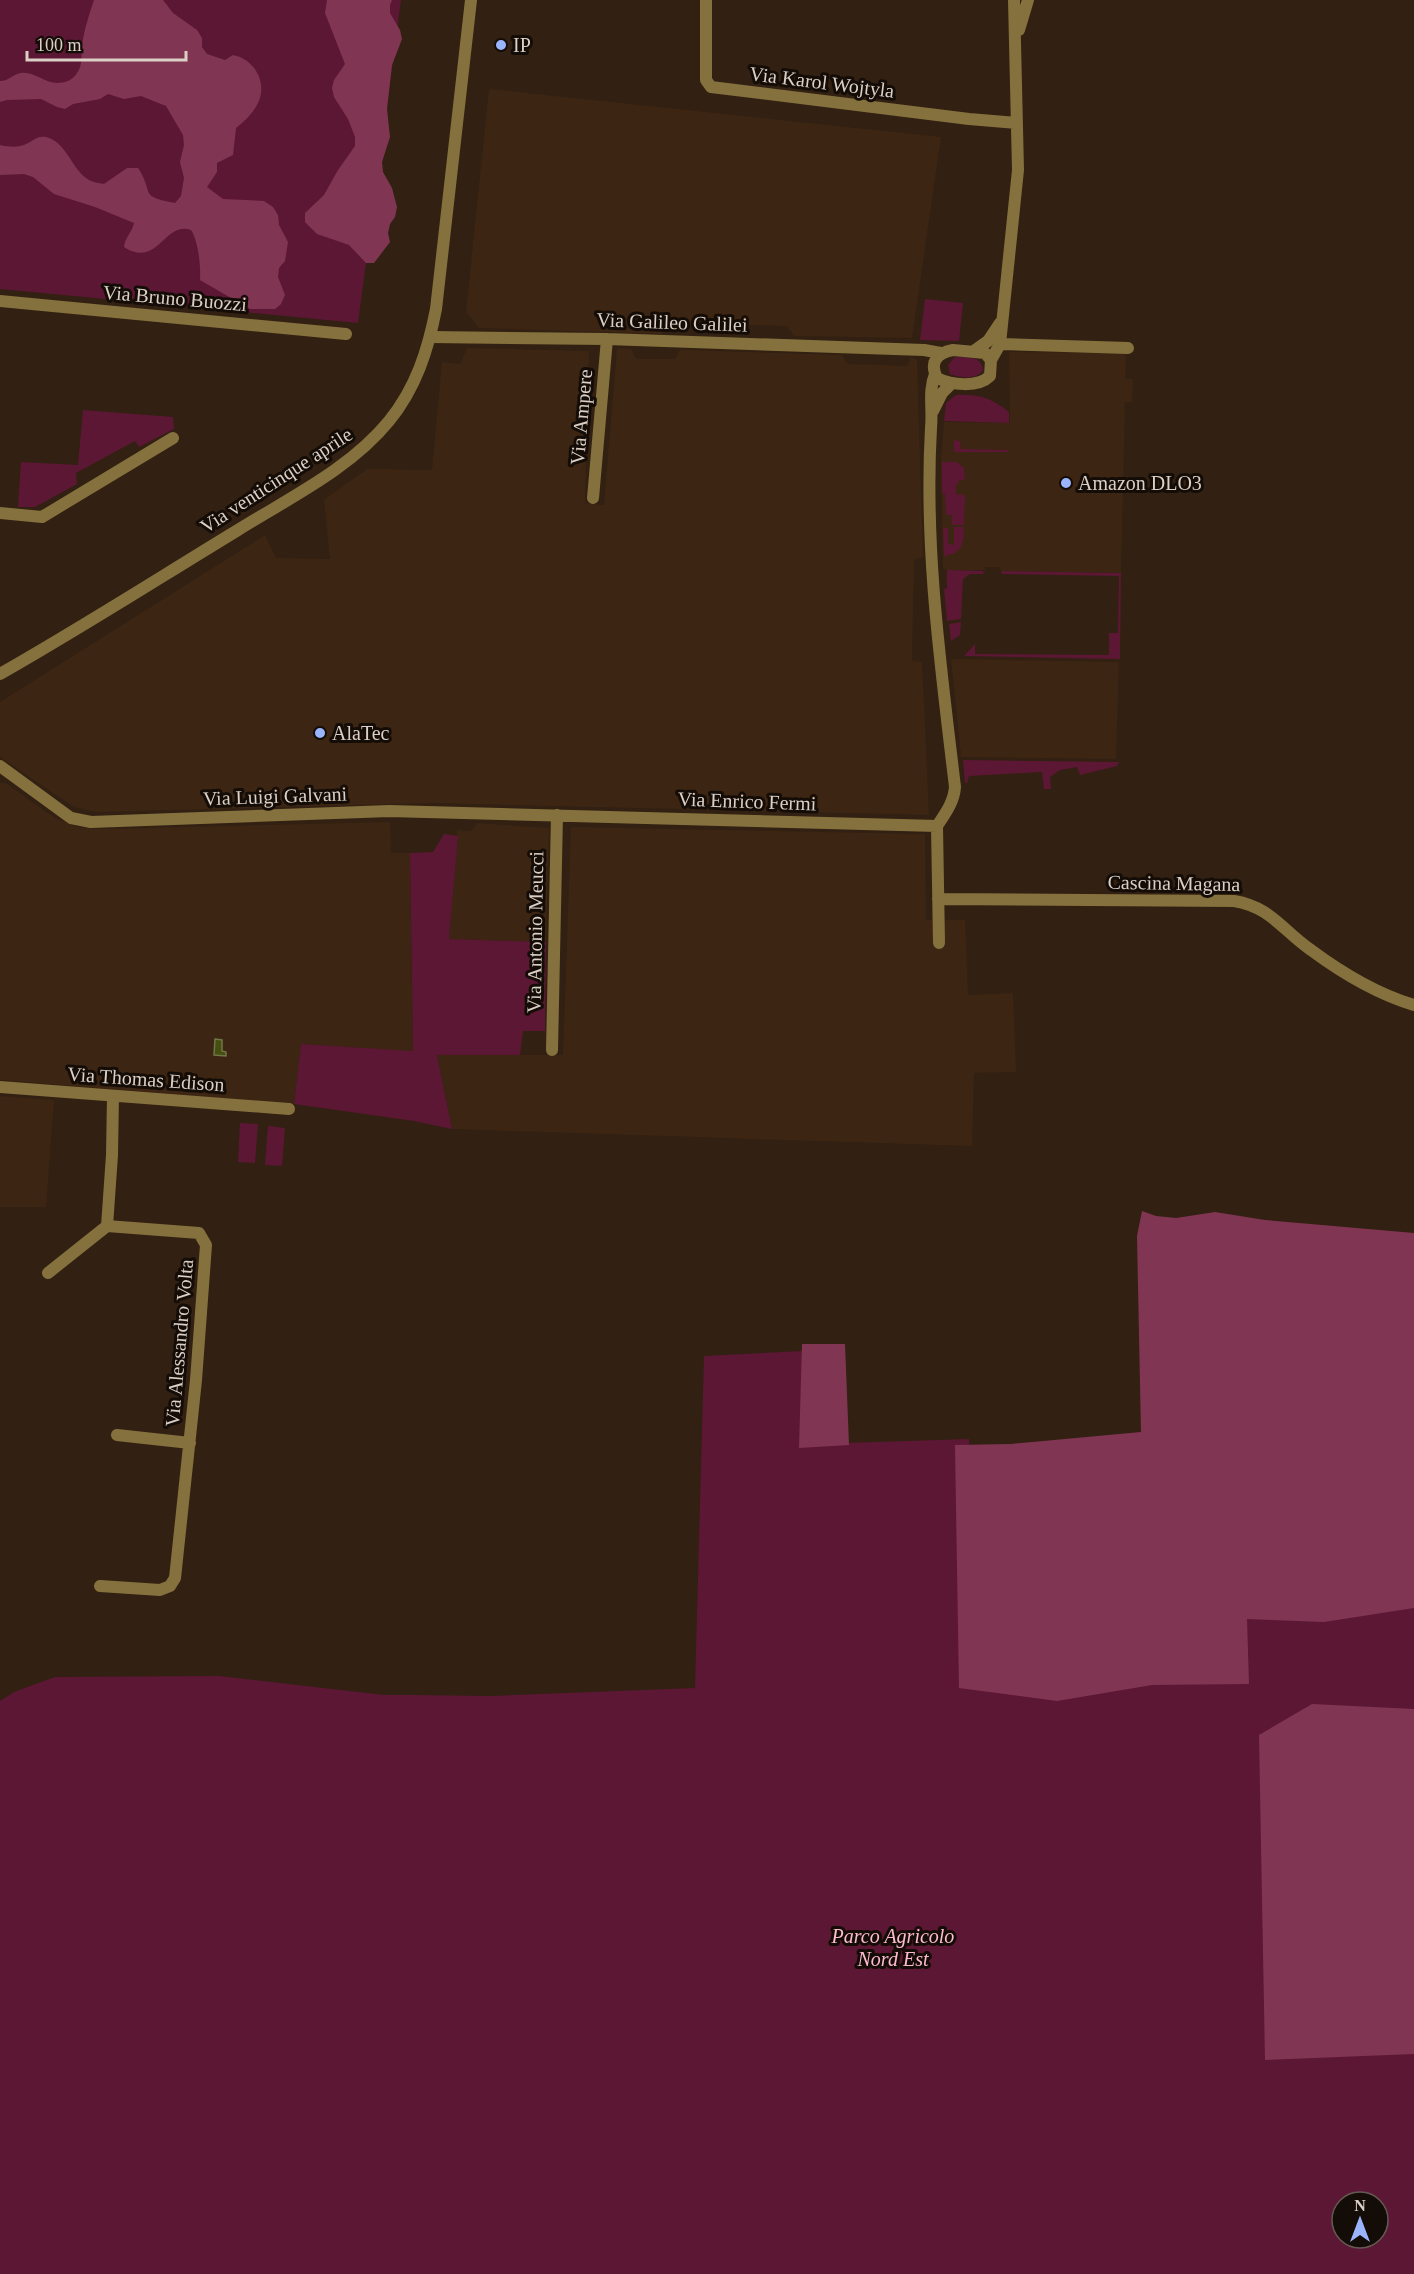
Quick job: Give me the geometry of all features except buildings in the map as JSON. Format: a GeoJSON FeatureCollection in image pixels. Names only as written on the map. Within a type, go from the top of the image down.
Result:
{"type":"FeatureCollection","features":[{"type":"Feature","properties":{"kind":"street","name":"Via venticinque aprile"},"geometry":{"type":"LineString","coordinates":[[0,674],[56,642],[305,488],[364,447],[388,422],[405,398],[421,367],[430,337],[439,286],[471,0]]}},
{"type":"Feature","properties":{"kind":"street","name":"Via Karol Wojtyla"},"geometry":{"type":"LineString","coordinates":[[706,0],[706,80],[711,87],[1017,123]]}},
{"type":"Feature","properties":{"kind":"street"},"geometry":{"type":"LineString","coordinates":[[913,349],[934,369],[940,380],[969,383],[986,380],[992,371],[991,360],[1000,344],[1018,170],[1014,0]]}},
{"type":"Feature","properties":{"kind":"street"},"geometry":{"type":"LineString","coordinates":[[1016,36],[1028,0]]}},
{"type":"Feature","properties":{"kind":"street","name":"Via Bruno Buozzi"},"geometry":{"type":"LineString","coordinates":[[0,301],[346,334]]}},
{"type":"Feature","properties":{"kind":"street"},"geometry":{"type":"LineString","coordinates":[[974,351],[988,341],[1001,322]]}},
{"type":"Feature","properties":{"kind":"street","name":"Via Galileo Galilei"},"geometry":{"type":"LineString","coordinates":[[430,337],[607,339],[913,349],[941,353]]}},
{"type":"Feature","properties":{"kind":"street","name":"Via Ampere"},"geometry":{"type":"LineString","coordinates":[[593,498],[607,339]]}},
{"type":"Feature","properties":{"kind":"street"},"geometry":{"type":"LineString","coordinates":[[1000,344],[1128,348]]}},
{"type":"Feature","properties":{"kind":"street"},"geometry":{"type":"LineString","coordinates":[[939,943],[937,826],[950,806],[955,787],[933,604],[931,384],[941,353],[953,350],[974,351],[985,353],[991,360]]}},
{"type":"Feature","properties":{"kind":"street"},"geometry":{"type":"LineString","coordinates":[[933,412],[942,393],[952,383]]}},
{"type":"Feature","properties":{"kind":"street"},"geometry":{"type":"LineString","coordinates":[[0,513],[42,517],[172,438]]}},
{"type":"Feature","properties":{"kind":"street","name":"Via venticinque aprile"},"geometry":{"type":"LineString","coordinates":[[0,683],[56,642]]}},
{"type":"Feature","properties":{"kind":"street","name":"Via Luigi Galvani"},"geometry":{"type":"LineString","coordinates":[[3,770],[71,818],[91,822],[389,811],[557,815]]}},
{"type":"Feature","properties":{"kind":"street","name":"Via Enrico Fermi"},"geometry":{"type":"LineString","coordinates":[[557,815],[937,826]]}},
{"type":"Feature","properties":{"kind":"street","name":"Via Antonio Meucci"},"geometry":{"type":"LineString","coordinates":[[552,1050],[557,815]]}},
{"type":"Feature","properties":{"kind":"street","name":"Cascina Magana"},"geometry":{"type":"LineString","coordinates":[[938,899],[1234,901],[1246,903],[1270,914],[1291,936],[1332,965],[1399,1000],[1414,1005]]}},
{"type":"Feature","properties":{"kind":"street","name":"Via Thomas Edison"},"geometry":{"type":"LineString","coordinates":[[0,1087],[289,1109]]}},
{"type":"Feature","properties":{"kind":"street"},"geometry":{"type":"LineString","coordinates":[[48,1273],[107,1226],[113,1096]]}},
{"type":"Feature","properties":{"kind":"street","name":"Via Alessandro Volta"},"geometry":{"type":"LineString","coordinates":[[100,1586],[160,1590],[170,1586],[175,1578],[190,1443],[206,1256],[204,1238],[199,1233],[107,1226]]}},
{"type":"Feature","properties":{"kind":"street","name":"Via Alessandro Volta"},"geometry":{"type":"LineString","coordinates":[[117,1436],[190,1443]]}},
{"type":"Feature","properties":{"kind":"shaded area"},"geometry":{"type":"Polygon","coordinates":[[[94,0],[163,0],[173,13],[197,30],[202,38],[202,47],[207,54],[225,60],[233,55],[241,57],[253,66],[261,87],[258,103],[236,128],[233,155],[217,163],[217,172],[207,187],[223,199],[264,201],[273,207],[278,215],[279,225],[288,242],[285,261],[279,268],[278,277],[285,295],[281,304],[275,309],[250,309],[200,280],[198,253],[191,230],[182,229],[174,232],[153,249],[136,252],[124,247],[134,223],[54,194],[33,177],[24,174],[0,175],[0,145],[11,147],[25,145],[38,138],[46,137],[59,144],[81,173],[90,180],[104,184],[127,168],[138,168],[151,195],[163,201],[175,203],[181,196],[184,178],[180,162],[184,145],[183,135],[166,106],[141,96],[124,99],[108,94],[100,99],[73,104],[65,109],[41,99],[0,102],[0,81],[18,74],[26,73],[57,83],[68,81],[75,75],[80,67],[84,34],[94,0]]]}},
{"type":"Feature","properties":{"kind":"shaded area"},"geometry":{"type":"Polygon","coordinates":[[[327,0],[392,0],[390,13],[400,30],[402,39],[392,65],[387,109],[390,137],[382,162],[383,172],[392,188],[397,207],[388,233],[390,242],[374,263],[366,263],[349,245],[317,234],[305,222],[305,213],[324,195],[355,146],[355,137],[348,119],[334,97],[332,88],[334,80],[345,64],[325,13],[327,0]]]}},
{"type":"Feature","properties":{"kind":"shaded area"},"geometry":{"type":"Polygon","coordinates":[[[489,89],[941,137],[912,338],[794,336],[787,326],[714,324],[664,324],[663,334],[479,328],[466,312],[489,89]]]}},
{"type":"Feature","properties":{"kind":"shaded area"},"geometry":{"type":"Polygon","coordinates":[[[467,348],[589,351],[585,503],[604,505],[617,348],[631,349],[636,359],[675,359],[680,350],[687,350],[842,355],[848,364],[907,366],[911,357],[917,360],[923,557],[914,560],[912,661],[922,662],[929,815],[430,803],[96,812],[74,807],[0,757],[0,702],[265,535],[276,558],[330,559],[324,500],[367,469],[432,470],[442,362],[460,364],[467,348]]]}},
{"type":"Feature","properties":{"kind":"shaded area"},"geometry":{"type":"Polygon","coordinates":[[[1009,352],[1126,353],[1125,379],[1133,379],[1132,402],[1125,402],[1121,573],[1001,571],[999,567],[985,567],[985,570],[947,570],[943,568],[941,459],[944,422],[1010,423],[1009,352]]]}},
{"type":"Feature","properties":{"kind":"shaded area"},"geometry":{"type":"Polygon","coordinates":[[[951,659],[1119,662],[1116,759],[961,757],[951,659]]]}},
{"type":"Feature","properties":{"kind":"shaded area"},"geometry":{"type":"Polygon","coordinates":[[[0,783],[6,783],[55,818],[77,827],[100,829],[390,822],[391,853],[410,853],[413,1052],[301,1044],[294,1104],[0,1080],[0,783]]]}},
{"type":"Feature","properties":{"kind":"shaded area"},"geometry":{"type":"Polygon","coordinates":[[[477,823],[549,828],[546,942],[449,939],[457,830],[471,831],[477,823]]]}},
{"type":"Feature","properties":{"kind":"shaded area"},"geometry":{"type":"Polygon","coordinates":[[[571,827],[925,834],[926,920],[965,920],[968,995],[1013,993],[1016,1072],[974,1073],[972,1146],[452,1129],[437,1055],[563,1055],[571,827]]]}},
{"type":"Feature","properties":{"kind":"shaded area"},"geometry":{"type":"Polygon","coordinates":[[[215,1039],[222,1040],[222,1051],[226,1052],[226,1056],[214,1055],[215,1039]]]}},
{"type":"Feature","properties":{"kind":"shaded area"},"geometry":{"type":"Polygon","coordinates":[[[0,1096],[54,1100],[46,1207],[0,1207],[0,1096]]]}},
{"type":"Feature","properties":{"kind":"shaded area"},"geometry":{"type":"Polygon","coordinates":[[[1142,1211],[1156,1216],[1176,1218],[1215,1212],[1265,1220],[1414,1233],[1414,1608],[1324,1622],[1247,1619],[1249,1684],[1152,1685],[1057,1701],[959,1688],[955,1445],[1011,1444],[1141,1432],[1137,1236],[1142,1211]]]}},
{"type":"Feature","properties":{"kind":"shaded area"},"geometry":{"type":"Polygon","coordinates":[[[802,1344],[845,1344],[849,1445],[799,1448],[802,1344]]]}},
{"type":"Feature","properties":{"kind":"shaded area"},"geometry":{"type":"Polygon","coordinates":[[[1312,1704],[1414,1709],[1414,2054],[1265,2060],[1259,1735],[1312,1704]]]}},
{"type":"Feature","properties":{"kind":"green space"},"geometry":{"type":"Polygon","coordinates":[[[0,0],[401,0],[358,323],[0,289],[0,0]]]}},
{"type":"Feature","properties":{"kind":"green space"},"geometry":{"type":"Polygon","coordinates":[[[925,299],[963,303],[959,341],[920,340],[925,299]]]}},
{"type":"Feature","properties":{"kind":"green space"},"geometry":{"type":"Polygon","coordinates":[[[955,357],[976,360],[982,365],[983,370],[972,377],[950,374],[948,365],[955,357]]]}},
{"type":"Feature","properties":{"kind":"green space"},"geometry":{"type":"Polygon","coordinates":[[[956,395],[978,396],[997,403],[1009,412],[1009,423],[944,421],[946,403],[956,395]]]}},
{"type":"Feature","properties":{"kind":"green space"},"geometry":{"type":"Polygon","coordinates":[[[83,410],[173,417],[174,429],[139,447],[135,441],[76,473],[77,484],[35,507],[18,507],[21,462],[78,465],[83,410]]]}},
{"type":"Feature","properties":{"kind":"green space"},"geometry":{"type":"Polygon","coordinates":[[[954,440],[960,441],[961,449],[1008,450],[1008,452],[954,452],[954,440]]]}},
{"type":"Feature","properties":{"kind":"green space"},"geometry":{"type":"Polygon","coordinates":[[[942,462],[957,462],[964,468],[965,480],[959,480],[956,484],[956,494],[965,495],[964,525],[952,525],[952,515],[946,515],[945,494],[942,493],[942,462]]]}},
{"type":"Feature","properties":{"kind":"green space"},"geometry":{"type":"Polygon","coordinates":[[[954,527],[964,527],[961,547],[955,553],[944,556],[943,528],[948,528],[948,544],[954,545],[954,527]]]}},
{"type":"Feature","properties":{"kind":"green space"},"geometry":{"type":"Polygon","coordinates":[[[947,570],[984,571],[983,574],[970,574],[963,579],[961,619],[947,621],[944,589],[947,588],[947,570]]]}},
{"type":"Feature","properties":{"kind":"green space"},"geometry":{"type":"Polygon","coordinates":[[[1001,571],[1121,573],[1120,659],[964,656],[975,644],[975,654],[1109,655],[1109,633],[1118,633],[1119,576],[1002,574],[1001,571]]]}},
{"type":"Feature","properties":{"kind":"green space"},"geometry":{"type":"Polygon","coordinates":[[[961,622],[960,635],[951,641],[949,624],[961,622]]]}},
{"type":"Feature","properties":{"kind":"green space"},"geometry":{"type":"Polygon","coordinates":[[[963,760],[1119,762],[1117,766],[1080,775],[1077,767],[1060,770],[1050,777],[1051,789],[1044,789],[1042,772],[969,776],[965,783],[963,760]]]}},
{"type":"Feature","properties":{"kind":"green space"},"geometry":{"type":"Polygon","coordinates":[[[444,834],[458,836],[449,939],[546,942],[545,1031],[523,1031],[520,1055],[437,1055],[452,1129],[414,1121],[294,1104],[301,1044],[413,1051],[410,853],[433,852],[444,834]]]}},
{"type":"Feature","properties":{"kind":"green space"},"geometry":{"type":"Polygon","coordinates":[[[240,1123],[258,1124],[255,1163],[238,1162],[240,1123]]]}},
{"type":"Feature","properties":{"kind":"green space"},"geometry":{"type":"Polygon","coordinates":[[[268,1126],[285,1128],[282,1166],[265,1165],[268,1126]]]}},
{"type":"Feature","properties":{"kind":"green space","name":"Parco Agricolo Nord Est"},"geometry":{"type":"Polygon","coordinates":[[[822,1350],[844,1443],[969,1439],[976,1572],[1241,1593],[1414,1372],[1414,2274],[0,2274],[0,1701],[14,1692],[55,1677],[218,1676],[384,1695],[492,1696],[695,1688],[704,1356],[822,1350]]]}},
{"type":"Feature","properties":{"kind":"place","name":"IP"},"geometry":{"type":"Point","coordinates":[501,45]}},
{"type":"Feature","properties":{"kind":"place","name":"Amazon DLO3"},"geometry":{"type":"Point","coordinates":[1066,483]}},
{"type":"Feature","properties":{"kind":"place","name":"AlaTec"},"geometry":{"type":"Point","coordinates":[320,733]}}]}
